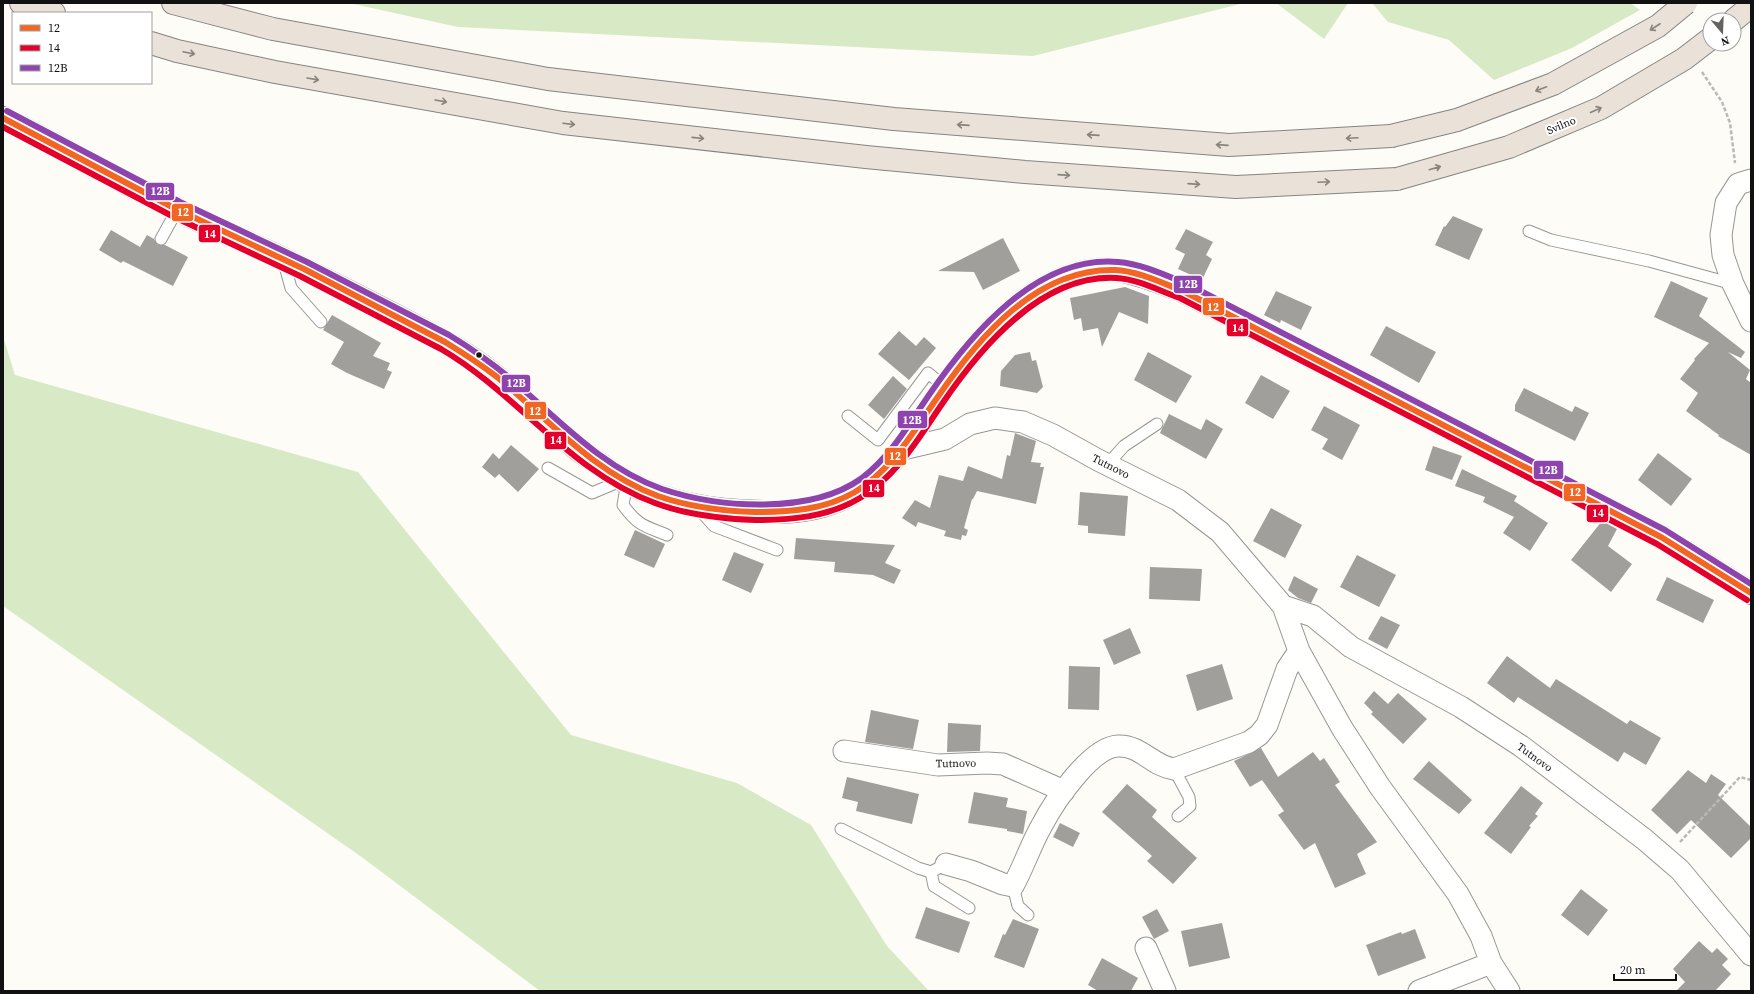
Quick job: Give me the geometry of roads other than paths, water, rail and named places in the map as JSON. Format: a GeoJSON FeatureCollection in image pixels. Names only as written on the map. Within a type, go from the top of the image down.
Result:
{"type":"FeatureCollection","features":[{"type":"Feature","properties":{"kind":"highway"},"geometry":{"type":"LineString","coordinates":[[21,3],[51,12]]}},
{"type":"Feature","properties":{"kind":"highway"},"geometry":{"type":"LineString","coordinates":[[173,3],[273,29],[548,79],[894,119],[1229,145],[1391,136],[1457,120],[1553,84],[1658,26],[1686,3]]}},
{"type":"Feature","properties":{"kind":"highway"},"geometry":{"type":"LineString","coordinates":[[1742,13],[1751,6]]}},
{"type":"Feature","properties":{"kind":"highway","name":"Svilno"},"geometry":{"type":"LineString","coordinates":[[152,43],[177,51],[275,72],[563,123],[866,157],[1025,172],[1236,187],[1397,179],[1509,147],[1601,108],[1684,59],[1702,45]]}},
{"type":"Feature","properties":{"kind":"main road"},"geometry":{"type":"LineString","coordinates":[[3,118],[177,210],[282,259],[448,344],[489,370],[577,449],[625,481],[654,494],[695,506],[730,510],[771,512],[809,510],[839,500],[856,492],[887,467],[903,449],[944,386],[970,354],[998,324],[1029,297],[1050,284],[1072,276],[1090,271],[1116,270],[1148,277],[1183,291],[1661,537],[1751,593]]}},
{"type":"Feature","properties":{"kind":"street"},"geometry":{"type":"LineString","coordinates":[[1747,181],[1738,184],[1726,203],[1721,235],[1723,255],[1733,284],[1751,321]]}},
{"type":"Feature","properties":{"kind":"street","name":"Tutnovo"},"geometry":{"type":"LineString","coordinates":[[903,449],[945,439],[970,424],[995,418],[1023,422],[1047,432],[1107,465],[1178,500],[1220,532],[1283,606],[1299,650],[1342,728],[1380,787],[1458,894],[1481,936],[1491,963],[1509,991]]}},
{"type":"Feature","properties":{"kind":"street","name":"Tutnovo"},"geometry":{"type":"LineString","coordinates":[[1283,606],[1313,616],[1351,648],[1461,707],[1528,751],[1644,839],[1680,870],[1751,955]]}},
{"type":"Feature","properties":{"kind":"street"},"geometry":{"type":"LineString","coordinates":[[939,868],[971,872],[1003,884],[1013,886],[1042,825],[1064,791],[1085,765],[1101,751],[1118,746],[1133,748],[1163,767],[1174,769],[1249,742],[1259,735],[1267,725],[1286,669],[1299,650]]}},
{"type":"Feature","properties":{"kind":"street","name":"Tutnovo"},"geometry":{"type":"LineString","coordinates":[[844,751],[912,762],[938,764],[987,762],[1003,764],[1064,791]]}},
{"type":"Feature","properties":{"kind":"street"},"geometry":{"type":"LineString","coordinates":[[1146,948],[1165,991]]}},
{"type":"Feature","properties":{"kind":"street"},"geometry":{"type":"LineString","coordinates":[[1419,991],[1491,963]]}},
{"type":"Feature","properties":{"kind":"lane"},"geometry":{"type":"LineString","coordinates":[[161,239],[177,210]]}},
{"type":"Feature","properties":{"kind":"lane"},"geometry":{"type":"LineString","coordinates":[[1529,231],[1551,240],[1649,261],[1733,284]]}},
{"type":"Feature","properties":{"kind":"lane"},"geometry":{"type":"LineString","coordinates":[[282,259],[291,288],[321,322]]}},
{"type":"Feature","properties":{"kind":"lane"},"geometry":{"type":"LineString","coordinates":[[848,416],[878,440],[928,373],[944,386]]}},
{"type":"Feature","properties":{"kind":"lane"},"geometry":{"type":"LineString","coordinates":[[1107,465],[1124,446],[1157,424]]}},
{"type":"Feature","properties":{"kind":"lane"},"geometry":{"type":"LineString","coordinates":[[548,468],[592,493],[625,481],[623,505],[640,525],[667,535]]}},
{"type":"Feature","properties":{"kind":"lane"},"geometry":{"type":"LineString","coordinates":[[695,506],[714,526],[777,550]]}},
{"type":"Feature","properties":{"kind":"lane"},"geometry":{"type":"LineString","coordinates":[[1174,769],[1189,797],[1190,806],[1178,816]]}},
{"type":"Feature","properties":{"kind":"lane"},"geometry":{"type":"LineString","coordinates":[[842,829],[918,868],[939,868],[934,886],[968,908]]}},
{"type":"Feature","properties":{"kind":"lane"},"geometry":{"type":"LineString","coordinates":[[1013,886],[1018,906],[1028,915]]}}]}
